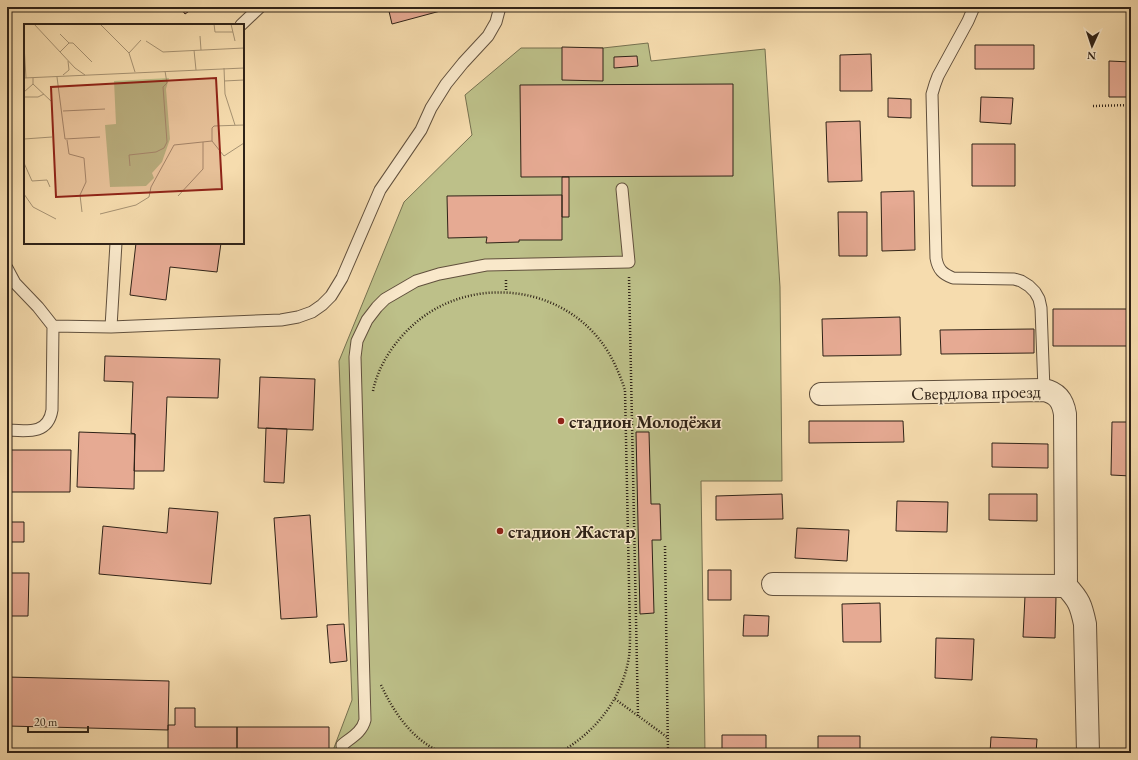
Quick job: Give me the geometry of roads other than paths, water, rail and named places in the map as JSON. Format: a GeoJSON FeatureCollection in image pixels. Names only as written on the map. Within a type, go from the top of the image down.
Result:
{"type":"FeatureCollection","features":[{"type":"Feature","properties":{"kind":"street","name":"Свердлова проезд"},"geometry":{"type":"LineString","coordinates":[[821,394],[1052,391],[1059,397],[1063,404],[1065,414],[1066,586]]}},
{"type":"Feature","properties":{"kind":"street"},"geometry":{"type":"LineString","coordinates":[[773,584],[1066,586],[1077,598],[1086,624],[1088,753]]}},
{"type":"Feature","properties":{"kind":"lane"},"geometry":{"type":"LineString","coordinates":[[242,24],[260,7]]}},
{"type":"Feature","properties":{"kind":"lane"},"geometry":{"type":"LineString","coordinates":[[53,326],[111,327],[281,320],[298,317],[312,312],[322,305],[331,296],[342,278],[380,190],[421,130],[431,108],[446,84],[488,36],[496,22],[500,7]]}},
{"type":"Feature","properties":{"kind":"lane"},"geometry":{"type":"LineString","coordinates":[[974,7],[934,84],[932,94],[936,258],[940,271],[946,276],[953,278],[1014,279],[1022,281],[1035,292],[1041,308],[1044,390]]}},
{"type":"Feature","properties":{"kind":"lane"},"geometry":{"type":"LineString","coordinates":[[343,753],[342,745],[361,730],[364,726],[365,720],[355,357],[357,341],[367,320],[385,299],[416,281],[439,274],[486,265],[629,262],[622,189]]}},
{"type":"Feature","properties":{"kind":"lane"},"geometry":{"type":"LineString","coordinates":[[111,327],[116,244]]}},
{"type":"Feature","properties":{"kind":"lane"},"geometry":{"type":"LineString","coordinates":[[7,268],[15,283],[38,307],[53,326],[52,410],[50,418],[47,424],[40,429],[31,431],[7,430]]}},
{"type":"Feature","properties":{"kind":"place","name":"стадион Молодёжи"},"geometry":{"type":"Point","coordinates":[561,421]}},
{"type":"Feature","properties":{"kind":"place","name":"стадион Жастар"},"geometry":{"type":"Point","coordinates":[500,531]}}]}
